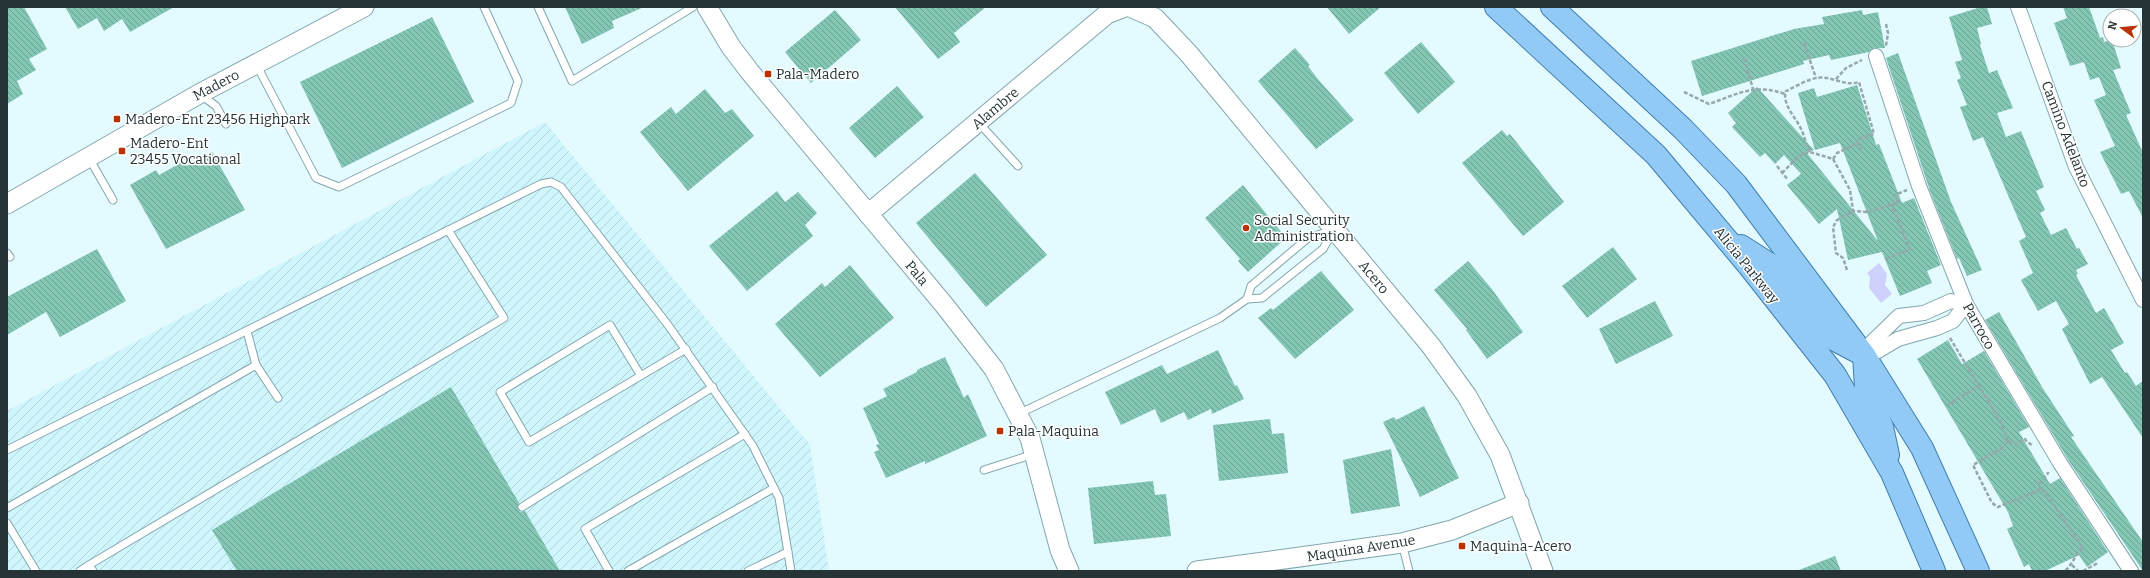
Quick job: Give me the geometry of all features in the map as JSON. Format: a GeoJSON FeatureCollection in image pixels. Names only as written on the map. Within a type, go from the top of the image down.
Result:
{"type":"FeatureCollection","features":[{"type":"Feature","properties":{"kind":"main road","name":"Alicia Parkway"},"geometry":{"type":"LineString","coordinates":[[1496,7],[1656,154],[1725,236],[1834,376],[1892,473],[1934,571]]}},
{"type":"Feature","properties":{"kind":"main road"},"geometry":{"type":"LineString","coordinates":[[1552,7],[1683,129],[1736,184],[1864,355],[1922,448],[1978,571]]}},
{"type":"Feature","properties":{"kind":"main road"},"geometry":{"type":"LineString","coordinates":[[1725,236],[1777,269],[1822,333],[1864,355]]}},
{"type":"Feature","properties":{"kind":"main road"},"geometry":{"type":"LineString","coordinates":[[1864,355],[1866,388],[1882,427],[1892,473]]}},
{"type":"Feature","properties":{"kind":"street","name":"Madero"},"geometry":{"type":"LineString","coordinates":[[7,204],[199,94],[364,7]]}},
{"type":"Feature","properties":{"kind":"street","name":"Pala"},"geometry":{"type":"LineString","coordinates":[[707,7],[731,47],[750,72],[945,306],[994,370],[1030,438],[1060,550],[1068,571]]}},
{"type":"Feature","properties":{"kind":"street","name":"Alambre"},"geometry":{"type":"LineString","coordinates":[[868,214],[1107,14],[1125,7]]}},
{"type":"Feature","properties":{"kind":"street","name":"Acero"},"geometry":{"type":"LineString","coordinates":[[1130,7],[1155,18],[1188,54],[1431,346],[1467,396],[1500,455],[1543,571]]}},
{"type":"Feature","properties":{"kind":"street","name":"Camino Adelanto"},"geometry":{"type":"LineString","coordinates":[[2018,7],[2076,167],[2143,300]]}},
{"type":"Feature","properties":{"kind":"street","name":"Parroco"},"geometry":{"type":"LineString","coordinates":[[1876,56],[1919,186],[1966,304],[2060,463],[2131,571]]}},
{"type":"Feature","properties":{"kind":"street"},"geometry":{"type":"LineString","coordinates":[[1951,301],[1966,304],[1953,321],[1937,328],[1898,339],[1871,355],[1864,355],[1867,347],[1899,316],[1924,313],[1951,301]]}},
{"type":"Feature","properties":{"kind":"street","name":"Maquina Avenue"},"geometry":{"type":"LineString","coordinates":[[1197,571],[1402,543],[1441,534],[1519,503]]}},
{"type":"Feature","properties":{"kind":"lane"},"geometry":{"type":"LineString","coordinates":[[256,64],[316,178],[339,187],[511,103],[518,81],[484,7]]}},
{"type":"Feature","properties":{"kind":"lane"},"geometry":{"type":"LineString","coordinates":[[538,7],[572,81],[693,7]]}},
{"type":"Feature","properties":{"kind":"lane"},"geometry":{"type":"LineString","coordinates":[[199,94],[216,106],[226,124]]}},
{"type":"Feature","properties":{"kind":"lane"},"geometry":{"type":"LineString","coordinates":[[978,122],[1018,166]]}},
{"type":"Feature","properties":{"kind":"lane"},"geometry":{"type":"LineString","coordinates":[[88,157],[113,200]]}},
{"type":"Feature","properties":{"kind":"lane"},"geometry":{"type":"LineString","coordinates":[[7,450],[541,184],[551,182],[561,187],[686,349],[745,434],[779,498],[791,571]]}},
{"type":"Feature","properties":{"kind":"lane"},"geometry":{"type":"LineString","coordinates":[[80,571],[91,568],[504,318],[448,230]]}},
{"type":"Feature","properties":{"kind":"lane"},"geometry":{"type":"LineString","coordinates":[[1247,299],[1251,286],[1308,238],[1334,230]]}},
{"type":"Feature","properties":{"kind":"lane"},"geometry":{"type":"LineString","coordinates":[[1018,414],[1220,318],[1247,299],[1262,298],[1323,249],[1334,230]]}},
{"type":"Feature","properties":{"kind":"lane"},"geometry":{"type":"LineString","coordinates":[[641,376],[610,325],[500,392],[530,442],[641,376],[686,349]]}},
{"type":"Feature","properties":{"kind":"lane"},"geometry":{"type":"LineString","coordinates":[[247,330],[256,365],[278,398]]}},
{"type":"Feature","properties":{"kind":"lane"},"geometry":{"type":"LineString","coordinates":[[7,508],[256,365]]}},
{"type":"Feature","properties":{"kind":"lane"},"geometry":{"type":"LineString","coordinates":[[522,507],[713,386]]}},
{"type":"Feature","properties":{"kind":"lane"},"geometry":{"type":"LineString","coordinates":[[609,571],[584,528],[745,434]]}},
{"type":"Feature","properties":{"kind":"lane"},"geometry":{"type":"LineString","coordinates":[[984,470],[1034,454]]}},
{"type":"Feature","properties":{"kind":"lane"},"geometry":{"type":"LineString","coordinates":[[628,571],[774,488]]}},
{"type":"Feature","properties":{"kind":"lane"},"geometry":{"type":"LineString","coordinates":[[7,523],[36,571]]}},
{"type":"Feature","properties":{"kind":"lane"},"geometry":{"type":"LineString","coordinates":[[1402,543],[1409,571]]}},
{"type":"Feature","properties":{"kind":"lane"},"geometry":{"type":"LineString","coordinates":[[748,571],[788,552]]}},
{"type":"Feature","properties":{"kind":"path"},"geometry":{"type":"LineString","coordinates":[[1804,43],[1816,78]]}},
{"type":"Feature","properties":{"kind":"path"},"geometry":{"type":"LineString","coordinates":[[1744,58],[1753,89]]}},
{"type":"Feature","properties":{"kind":"path"},"geometry":{"type":"LineString","coordinates":[[1785,94],[1786,91],[1816,78],[1836,79],[1851,85],[1859,82],[1874,134],[1859,139],[1858,143],[1837,153],[1833,159]]}},
{"type":"Feature","properties":{"kind":"path"},"geometry":{"type":"LineString","coordinates":[[1684,92],[1709,104],[1753,89],[1763,88],[1785,94]]}},
{"type":"Feature","properties":{"kind":"path"},"geometry":{"type":"LineString","coordinates":[[1785,94],[1788,107],[1802,131],[1810,152]]}},
{"type":"Feature","properties":{"kind":"path"},"geometry":{"type":"LineString","coordinates":[[1858,143],[1861,149]]}},
{"type":"Feature","properties":{"kind":"path"},"geometry":{"type":"LineString","coordinates":[[1782,173],[1799,156],[1810,152],[1833,159],[1850,190],[1853,211]]}},
{"type":"Feature","properties":{"kind":"path"},"geometry":{"type":"LineString","coordinates":[[1777,166],[1788,180]]}},
{"type":"Feature","properties":{"kind":"path"},"geometry":{"type":"LineString","coordinates":[[1847,270],[1843,258],[1836,253],[1833,228],[1837,220],[1853,211],[1867,212],[1892,206],[1898,203],[1895,195],[1919,186]]}},
{"type":"Feature","properties":{"kind":"path"},"geometry":{"type":"LineString","coordinates":[[1886,259],[1910,249],[1892,206]]}},
{"type":"Feature","properties":{"kind":"path"},"geometry":{"type":"LineString","coordinates":[[1950,338],[2000,421],[2008,441],[2016,444],[2025,439],[2035,451]]}},
{"type":"Feature","properties":{"kind":"path"},"geometry":{"type":"LineString","coordinates":[[1946,406],[1979,386]]}},
{"type":"Feature","properties":{"kind":"path"},"geometry":{"type":"LineString","coordinates":[[2008,441],[2002,448],[1973,465],[1992,502],[1998,507],[2040,490],[2045,492],[2083,548],[2078,552],[2072,565],[2064,571]]}},
{"type":"Feature","properties":{"kind":"path"},"geometry":{"type":"LineString","coordinates":[[2040,490],[2040,483],[2048,473],[2045,468]]}},
{"type":"Feature","properties":{"kind":"path"},"geometry":{"type":"LineString","coordinates":[[2083,571],[2096,564],[2097,561]]}},
{"type":"Feature","properties":{"kind":"path"},"geometry":{"type":"LineString","coordinates":[[2072,565],[2078,571]]}},
{"type":"Feature","properties":{"kind":"shaded area"},"geometry":{"type":"Polygon","coordinates":[[[545,122],[810,445],[829,571],[7,571],[7,411],[545,122]]]}},
{"type":"Feature","properties":{"kind":"water"},"geometry":{"type":"Polygon","coordinates":[[[1879,263],[1887,274],[1885,285],[1892,294],[1881,303],[1869,288],[1870,277],[1867,273],[1879,263]]]}},
{"type":"Feature","properties":{"kind":"building"},"geometry":{"type":"Polygon","coordinates":[[[7,7],[24,7],[47,49],[29,59],[36,70],[17,81],[23,94],[7,104],[7,7]]]}},
{"type":"Feature","properties":{"kind":"building"},"geometry":{"type":"Polygon","coordinates":[[[65,7],[174,7],[130,32],[122,19],[104,31],[97,18],[78,29],[65,7]]]}},
{"type":"Feature","properties":{"kind":"building"},"geometry":{"type":"Polygon","coordinates":[[[565,7],[644,7],[612,21],[614,28],[582,44],[565,7]]]}},
{"type":"Feature","properties":{"kind":"building"},"geometry":{"type":"Polygon","coordinates":[[[895,7],[986,7],[954,33],[960,42],[938,59],[895,7]]]}},
{"type":"Feature","properties":{"kind":"building"},"geometry":{"type":"Polygon","coordinates":[[[1327,7],[1381,7],[1349,34],[1327,7]]]}},
{"type":"Feature","properties":{"kind":"building"},"geometry":{"type":"Polygon","coordinates":[[[1981,7],[1987,7],[1992,24],[1977,28],[1980,45],[1989,73],[1997,70],[2013,108],[1997,113],[2006,137],[2021,131],[2044,187],[2036,191],[2045,210],[2040,213],[2051,235],[2066,228],[2077,249],[2079,248],[2088,264],[2076,270],[2078,274],[2076,275],[2096,313],[2104,308],[2124,343],[2111,350],[2125,373],[2127,372],[2136,386],[2143,381],[2143,438],[2102,377],[2090,384],[2062,329],[2069,324],[2056,301],[2038,311],[2021,280],[2033,273],[2019,241],[2026,237],[1983,137],[1973,141],[1960,107],[1967,105],[1957,80],[1961,78],[1955,62],[1962,60],[1949,17],[1981,7]]]}},
{"type":"Feature","properties":{"kind":"building"},"geometry":{"type":"Polygon","coordinates":[[[2063,7],[2089,7],[2100,38],[2102,37],[2102,48],[2115,48],[2121,68],[2113,70],[2131,113],[2126,115],[2143,153],[2143,218],[2129,191],[2121,194],[2100,152],[2115,146],[2094,100],[2106,95],[2099,77],[2090,80],[2084,62],[2070,66],[2054,23],[2067,18],[2063,7]]]}},
{"type":"Feature","properties":{"kind":"building"},"geometry":{"type":"Polygon","coordinates":[[[835,10],[861,40],[811,83],[785,52],[835,10]]]}},
{"type":"Feature","properties":{"kind":"building"},"geometry":{"type":"Polygon","coordinates":[[[1862,10],[1863,15],[1878,12],[1885,48],[1874,48],[1869,52],[1831,60],[1829,55],[1803,61],[1804,64],[1702,96],[1691,61],[1794,29],[1824,24],[1822,17],[1862,10]]]}},
{"type":"Feature","properties":{"kind":"building"},"geometry":{"type":"Polygon","coordinates":[[[432,17],[474,102],[342,168],[300,82],[432,17]]]}},
{"type":"Feature","properties":{"kind":"building"},"geometry":{"type":"Polygon","coordinates":[[[1421,42],[1455,82],[1418,114],[1384,73],[1421,42]]]}},
{"type":"Feature","properties":{"kind":"building"},"geometry":{"type":"Polygon","coordinates":[[[1295,48],[1310,65],[1308,66],[1317,78],[1354,120],[1316,149],[1258,81],[1295,48]]]}},
{"type":"Feature","properties":{"kind":"building"},"geometry":{"type":"Polygon","coordinates":[[[1898,53],[1951,202],[1982,270],[1967,276],[1959,258],[1957,259],[1930,191],[1886,58],[1898,53]]]}},
{"type":"Feature","properties":{"kind":"building"},"geometry":{"type":"Polygon","coordinates":[[[1857,85],[1876,145],[1879,144],[1902,203],[1914,198],[1941,265],[1927,271],[1932,283],[1900,296],[1882,252],[1848,260],[1837,209],[1819,224],[1787,185],[1801,174],[1784,155],[1775,164],[1765,153],[1760,157],[1732,127],[1736,123],[1728,113],[1757,87],[1814,150],[1806,152],[1878,241],[1840,143],[1815,150],[1798,93],[1814,88],[1817,97],[1857,85]]]}},
{"type":"Feature","properties":{"kind":"building"},"geometry":{"type":"Polygon","coordinates":[[[897,86],[924,117],[875,158],[849,128],[897,86]]]}},
{"type":"Feature","properties":{"kind":"building"},"geometry":{"type":"Polygon","coordinates":[[[705,89],[725,113],[732,109],[754,136],[688,191],[640,132],[671,107],[676,114],[705,89]]]}},
{"type":"Feature","properties":{"kind":"building"},"geometry":{"type":"Polygon","coordinates":[[[1502,130],[1507,136],[1510,134],[1564,202],[1523,236],[1462,163],[1502,130]]]}},
{"type":"Feature","properties":{"kind":"building"},"geometry":{"type":"Polygon","coordinates":[[[212,152],[245,210],[166,249],[130,185],[156,170],[159,175],[184,161],[187,166],[212,152]]]}},
{"type":"Feature","properties":{"kind":"building"},"geometry":{"type":"Polygon","coordinates":[[[975,173],[1047,255],[986,307],[916,223],[975,173]]]}},
{"type":"Feature","properties":{"kind":"building","name":"Social Security Administration"},"geometry":{"type":"Polygon","coordinates":[[[1243,185],[1286,238],[1248,272],[1238,261],[1240,259],[1205,218],[1243,185]]]}},
{"type":"Feature","properties":{"kind":"building"},"geometry":{"type":"Polygon","coordinates":[[[777,191],[785,202],[798,192],[817,213],[805,225],[813,236],[747,291],[709,246],[777,191]]]}},
{"type":"Feature","properties":{"kind":"building"},"geometry":{"type":"Polygon","coordinates":[[[1613,247],[1637,279],[1587,318],[1562,286],[1613,247]]]}},
{"type":"Feature","properties":{"kind":"building"},"geometry":{"type":"Polygon","coordinates":[[[97,249],[126,301],[60,337],[46,312],[7,335],[7,297],[97,249]]]}},
{"type":"Feature","properties":{"kind":"building"},"geometry":{"type":"Polygon","coordinates":[[[1468,261],[1491,288],[1523,332],[1487,359],[1466,330],[1467,329],[1434,290],[1468,261]]]}},
{"type":"Feature","properties":{"kind":"building"},"geometry":{"type":"Polygon","coordinates":[[[850,265],[894,318],[820,377],[775,324],[822,283],[825,287],[850,265]]]}},
{"type":"Feature","properties":{"kind":"building"},"geometry":{"type":"Polygon","coordinates":[[[1321,271],[1354,310],[1295,359],[1258,318],[1271,308],[1273,310],[1321,271]]]}},
{"type":"Feature","properties":{"kind":"building"},"geometry":{"type":"Polygon","coordinates":[[[1655,301],[1673,336],[1616,364],[1599,329],[1655,301]]]}},
{"type":"Feature","properties":{"kind":"building"},"geometry":{"type":"Polygon","coordinates":[[[1999,312],[2042,387],[2074,436],[2071,437],[2143,542],[2143,571],[2067,458],[1985,320],[1999,312]]]}},
{"type":"Feature","properties":{"kind":"building"},"geometry":{"type":"Polygon","coordinates":[[[1948,340],[1962,364],[1984,351],[2029,427],[2019,432],[2050,484],[2060,478],[2108,552],[2087,567],[2079,555],[2045,571],[2032,571],[2029,564],[2024,567],[2007,529],[2013,526],[2008,512],[1917,359],[1948,340]]]}},
{"type":"Feature","properties":{"kind":"building"},"geometry":{"type":"Polygon","coordinates":[[[1218,350],[1235,386],[1237,385],[1244,399],[1212,414],[1211,409],[1188,420],[1184,412],[1161,423],[1155,409],[1121,425],[1105,392],[1162,365],[1167,374],[1218,350]]]}},
{"type":"Feature","properties":{"kind":"building"},"geometry":{"type":"Polygon","coordinates":[[[945,357],[964,398],[968,394],[987,436],[925,464],[925,461],[886,478],[874,452],[879,450],[876,445],[879,444],[863,408],[887,396],[883,389],[917,372],[917,370],[945,357]]]}},
{"type":"Feature","properties":{"kind":"building"},"geometry":{"type":"Polygon","coordinates":[[[451,387],[519,503],[518,509],[520,512],[525,511],[560,571],[237,571],[212,530],[451,387]]]}},
{"type":"Feature","properties":{"kind":"building"},"geometry":{"type":"Polygon","coordinates":[[[1424,406],[1459,478],[1420,497],[1383,422],[1394,417],[1396,420],[1424,406]]]}},
{"type":"Feature","properties":{"kind":"building"},"geometry":{"type":"Polygon","coordinates":[[[1270,419],[1272,434],[1284,433],[1288,473],[1219,481],[1213,425],[1270,419]]]}},
{"type":"Feature","properties":{"kind":"building"},"geometry":{"type":"Polygon","coordinates":[[[1391,449],[1400,506],[1351,514],[1343,460],[1391,449]]]}},
{"type":"Feature","properties":{"kind":"building"},"geometry":{"type":"Polygon","coordinates":[[[1153,481],[1155,495],[1166,494],[1171,536],[1094,544],[1088,488],[1153,481]]]}},
{"type":"Feature","properties":{"kind":"building"},"geometry":{"type":"Polygon","coordinates":[[[1835,556],[1841,571],[1799,571],[1799,570],[1835,556]]]}},
{"type":"Feature","properties":{"kind":"place","name":"Pala-Madero"},"geometry":{"type":"Point","coordinates":[768,74]}},
{"type":"Feature","properties":{"kind":"place","name":"Madero-Ent 23456 Highpark"},"geometry":{"type":"Point","coordinates":[117,119]}},
{"type":"Feature","properties":{"kind":"place","name":"Madero-Ent 23455 Vocational"},"geometry":{"type":"Point","coordinates":[122,151]}},
{"type":"Feature","properties":{"kind":"place","name":"Social Security Administration"},"geometry":{"type":"Point","coordinates":[1246,228]}},
{"type":"Feature","properties":{"kind":"place","name":"Pala-Maquina"},"geometry":{"type":"Point","coordinates":[1000,431]}},
{"type":"Feature","properties":{"kind":"place","name":"Maquina-Acero"},"geometry":{"type":"Point","coordinates":[1462,546]}}]}
